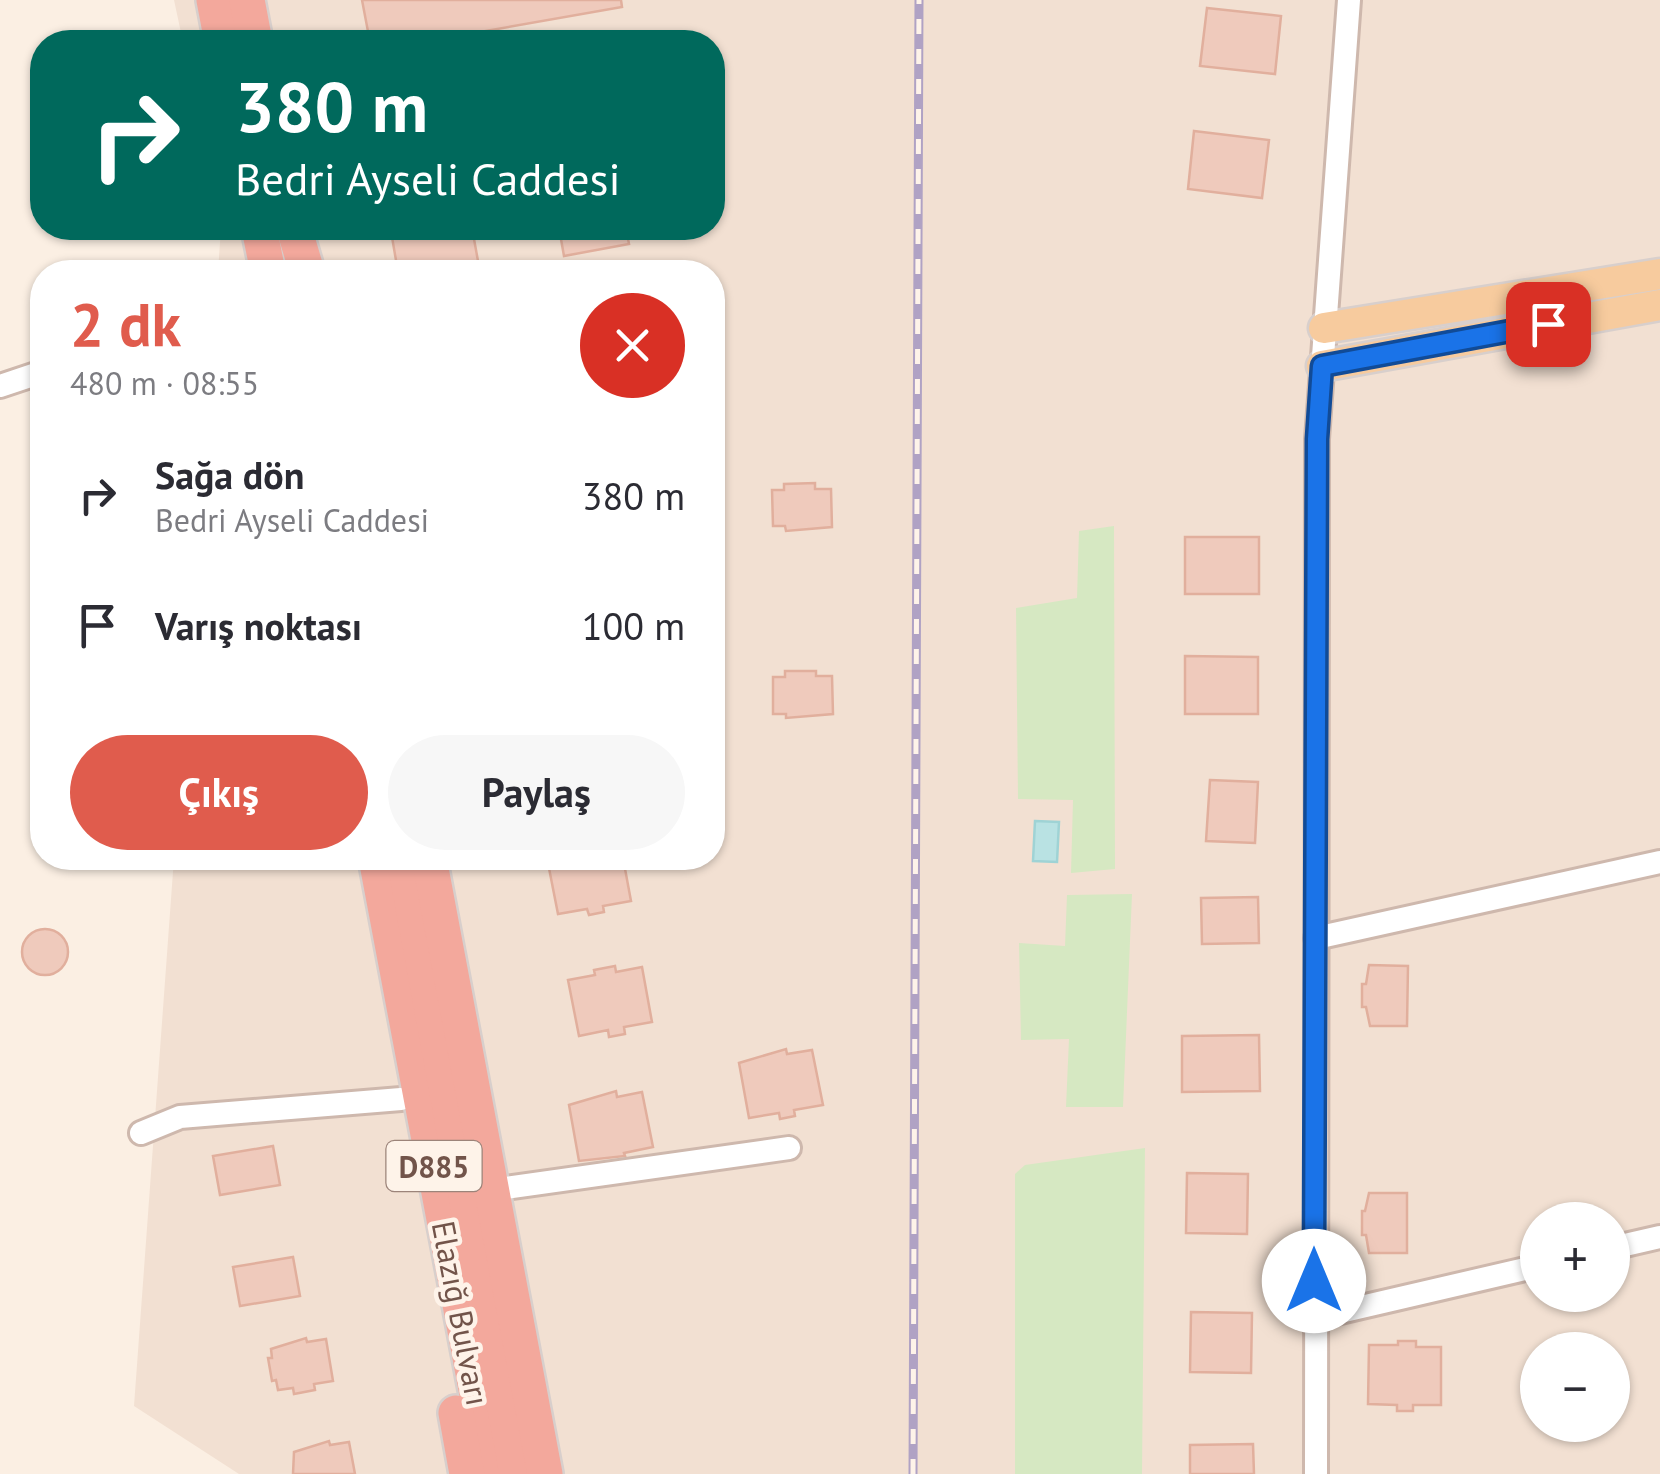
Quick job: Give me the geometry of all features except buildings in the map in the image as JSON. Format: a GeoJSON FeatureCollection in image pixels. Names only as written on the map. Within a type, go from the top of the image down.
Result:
{"type":"FeatureCollection","features":[{"type":"Feature","properties":{"kind":"highway"},"geometry":{"type":"LineString","coordinates":[[214,0],[220,30]]}},
{"type":"Feature","properties":{"kind":"highway"},"geometry":{"type":"LineString","coordinates":[[247,0],[253,30]]}},
{"type":"Feature","properties":{"kind":"highway","name":"Elazığ Bulvarı"},"geometry":{"type":"LineString","coordinates":[[378,870],[492,1474]]}},
{"type":"Feature","properties":{"kind":"highway","name":"Elazığ Bulvarı"},"geometry":{"type":"LineString","coordinates":[[406,870],[517,1474]]}},
{"type":"Feature","properties":{"kind":"highway"},"geometry":{"type":"LineString","coordinates":[[431,870],[544,1474]]}},
{"type":"Feature","properties":{"kind":"highway"},"geometry":{"type":"LineString","coordinates":[[383,897],[401,1099],[466,1474]]}},
{"type":"Feature","properties":{"kind":"main road"},"geometry":{"type":"LineString","coordinates":[[1324,328],[1660,274]]}},
{"type":"Feature","properties":{"kind":"main road"},"geometry":{"type":"LineString","coordinates":[[1322,366],[1660,305]]}},
{"type":"Feature","properties":{"kind":"street"},"geometry":{"type":"LineString","coordinates":[[1316,1474],[1317,439],[1348,0]]}},
{"type":"Feature","properties":{"kind":"street"},"geometry":{"type":"LineString","coordinates":[[0,386],[30,376]]}},
{"type":"Feature","properties":{"kind":"street"},"geometry":{"type":"LineString","coordinates":[[1316,938],[1660,862]]}},
{"type":"Feature","properties":{"kind":"street"},"geometry":{"type":"LineString","coordinates":[[140,1132],[180,1118],[401,1099]]}},
{"type":"Feature","properties":{"kind":"street"},"geometry":{"type":"LineString","coordinates":[[491,1190],[789,1148]]}},
{"type":"Feature","properties":{"kind":"street"},"geometry":{"type":"LineString","coordinates":[[1630,1244],[1660,1237]]}},
{"type":"Feature","properties":{"kind":"street"},"geometry":{"type":"LineString","coordinates":[[1314,1318],[1520,1270]]}},
{"type":"Feature","properties":{"kind":"shaded area"},"geometry":{"type":"Polygon","coordinates":[[[174,0],[1660,0],[1660,1474],[239,1474],[134,1406],[173,870],[725,870],[725,260],[219,260],[220,240],[725,240],[725,30],[180,30],[174,0]]]}},
{"type":"Feature","properties":{"kind":"green space"},"geometry":{"type":"Polygon","coordinates":[[[1114,526],[1115,869],[1071,873],[1073,800],[1018,799],[1016,608],[1077,598],[1079,531],[1114,526]]]}},
{"type":"Feature","properties":{"kind":"green space"},"geometry":{"type":"Polygon","coordinates":[[[1132,894],[1123,1107],[1066,1107],[1069,1039],[1021,1040],[1019,943],[1065,946],[1067,895],[1132,894]]]}},
{"type":"Feature","properties":{"kind":"green space"},"geometry":{"type":"Polygon","coordinates":[[[1145,1148],[1142,1474],[1015,1474],[1015,1174],[1025,1165],[1145,1148]]]}},
{"type":"Feature","properties":{"kind":"water"},"geometry":{"type":"Polygon","coordinates":[[[1035,821],[1059,822],[1057,862],[1033,861],[1035,821]]]}},
{"type":"Feature","properties":{"kind":"railway"},"geometry":{"type":"LineString","coordinates":[[913,1474],[919,0]]}},
{"type":"Feature","properties":{"kind":"route"},"geometry":{"type":"LineString","coordinates":[[1314,1281],[1317,439],[1322,366],[1548,324]]}}]}
